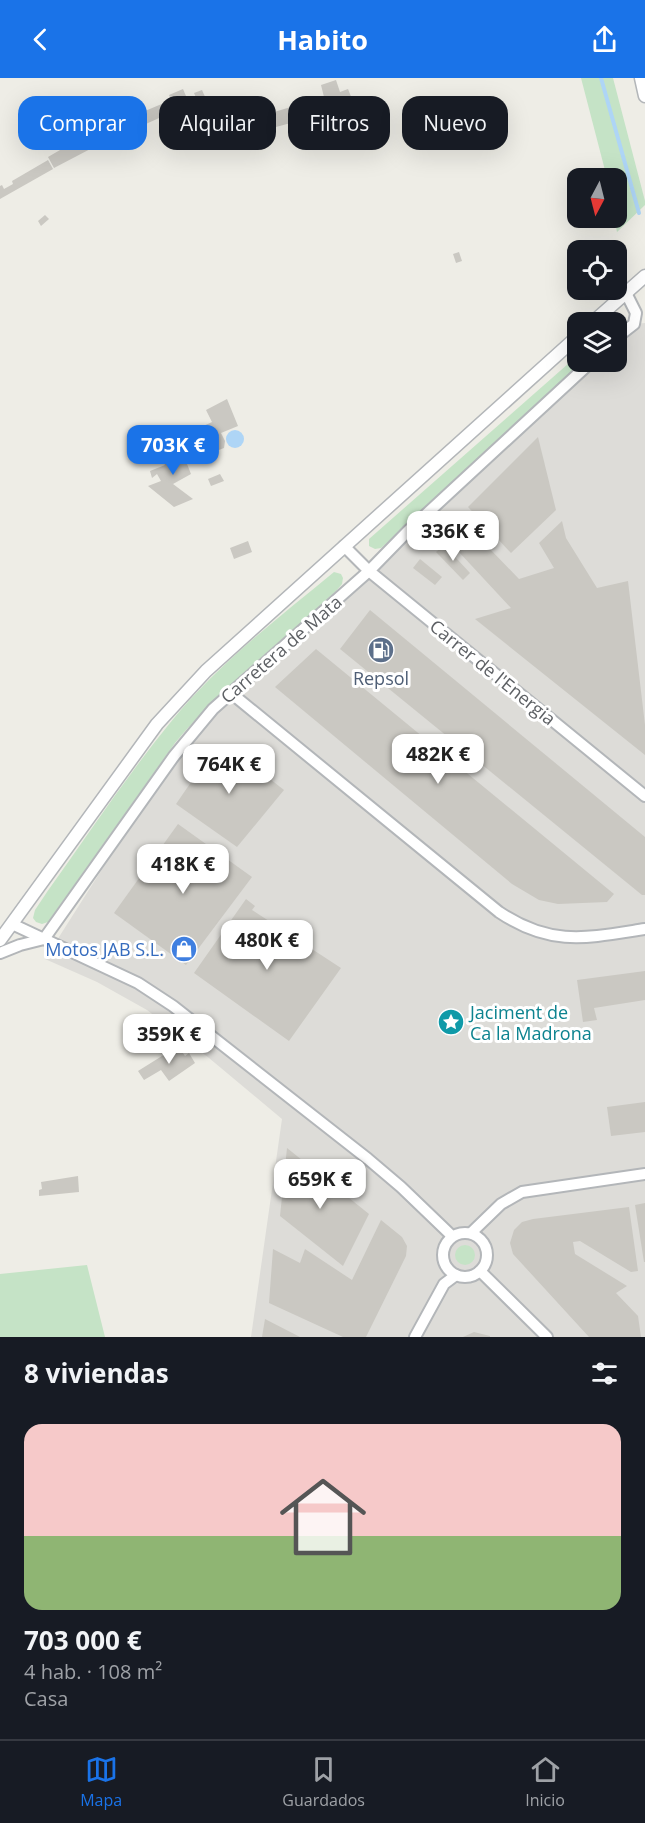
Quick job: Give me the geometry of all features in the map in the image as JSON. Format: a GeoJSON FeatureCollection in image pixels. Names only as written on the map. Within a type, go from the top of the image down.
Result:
{"type":"FeatureCollection","features":[{"type":"Feature","properties":{"kind":"street"},"geometry":{"type":"LineString","coordinates":[[641,78],[645,96]]}},
{"type":"Feature","properties":{"kind":"street"},"geometry":{"type":"LineString","coordinates":[[627,292],[645,276]]}},
{"type":"Feature","properties":{"kind":"street"},"geometry":{"type":"LineString","coordinates":[[627,295],[636,313],[634,324],[627,329]]}},
{"type":"Feature","properties":{"kind":"street"},"geometry":{"type":"LineString","coordinates":[[604,312],[618,300]]}},
{"type":"Feature","properties":{"kind":"street","name":"Carretera de Mata"},"geometry":{"type":"LineString","coordinates":[[0,940],[157,724],[181,696],[567,346]]}},
{"type":"Feature","properties":{"kind":"street","name":"Carretera de Mata"},"geometry":{"type":"LineString","coordinates":[[44,939],[174,756],[213,709],[369,571],[408,531],[580,372]]}},
{"type":"Feature","properties":{"kind":"street","name":"Carrer de l'Energia"},"geometry":{"type":"LineString","coordinates":[[344,546],[369,571],[645,796]]}},
{"type":"Feature","properties":{"kind":"street"},"geometry":{"type":"LineString","coordinates":[[231,693],[499,912],[515,922],[541,934],[568,938],[645,929]]}},
{"type":"Feature","properties":{"kind":"street"},"geometry":{"type":"LineString","coordinates":[[12,924],[138,983],[173,1006],[384,1173],[452,1236]]}},
{"type":"Feature","properties":{"kind":"street"},"geometry":{"type":"LineString","coordinates":[[0,953],[44,939]]}},
{"type":"Feature","properties":{"kind":"street"},"geometry":{"type":"LineString","coordinates":[[471,1233],[501,1204],[522,1192],[645,1174]]}},
{"type":"Feature","properties":{"kind":"street"},"geometry":{"type":"LineString","coordinates":[[463,1232],[471,1233],[481,1239],[487,1250],[486,1261],[480,1271],[466,1277],[456,1275],[447,1267],[443,1255],[446,1244],[452,1236],[463,1232]]}},
{"type":"Feature","properties":{"kind":"street"},"geometry":{"type":"LineString","coordinates":[[480,1271],[548,1337]]}},
{"type":"Feature","properties":{"kind":"street"},"geometry":{"type":"LineString","coordinates":[[416,1337],[444,1284],[456,1275]]}},
{"type":"Feature","properties":{"kind":"shaded area"},"geometry":{"type":"Polygon","coordinates":[[[645,323],[645,1337],[251,1337],[282,1119],[147,1010],[97,982],[45,959],[174,756],[213,709],[580,372],[627,372],[627,330],[634,324],[645,323]]]}},
{"type":"Feature","properties":{"kind":"green space"},"geometry":{"type":"Polygon","coordinates":[[[581,78],[613,78],[645,201],[645,205],[627,222],[627,168],[604,168],[581,78]]]}},
{"type":"Feature","properties":{"kind":"green space"},"geometry":{"type":"Polygon","coordinates":[[[567,365],[567,372],[575,372],[381,548],[375,549],[369,546],[369,539],[567,365]]]}},
{"type":"Feature","properties":{"kind":"green space"},"geometry":{"type":"Polygon","coordinates":[[[334,572],[341,574],[342,584],[316,610],[232,683],[193,722],[175,743],[48,922],[42,924],[36,922],[33,918],[35,910],[47,892],[122,785],[170,723],[228,662],[334,572]]]}},
{"type":"Feature","properties":{"kind":"green space"},"geometry":{"type":"Polygon","coordinates":[[[465,1245],[472,1248],[475,1255],[472,1262],[465,1265],[458,1262],[455,1255],[458,1248],[465,1245]]]}},
{"type":"Feature","properties":{"kind":"green space"},"geometry":{"type":"Polygon","coordinates":[[[87,1265],[105,1337],[0,1337],[0,1274],[87,1265]]]}},
{"type":"Feature","properties":{"kind":"water"},"geometry":{"type":"Polygon","coordinates":[[[235,430],[241,433],[244,439],[241,445],[235,448],[229,445],[226,439],[229,433],[235,430]]]}},
{"type":"Feature","properties":{"kind":"building"},"geometry":{"type":"Polygon","coordinates":[[[336,80],[340,92],[348,89],[351,96],[324,96],[321,85],[336,80]]]}},
{"type":"Feature","properties":{"kind":"building"},"geometry":{"type":"Polygon","coordinates":[[[183,89],[186,96],[169,96],[183,89]]]}},
{"type":"Feature","properties":{"kind":"building"},"geometry":{"type":"Polygon","coordinates":[[[202,90],[205,96],[195,96],[194,93],[202,90]]]}},
{"type":"Feature","properties":{"kind":"building"},"geometry":{"type":"Polygon","coordinates":[[[159,105],[159,118],[147,123],[147,110],[159,105]]]}},
{"type":"Feature","properties":{"kind":"building"},"geometry":{"type":"Polygon","coordinates":[[[288,108],[288,124],[276,127],[276,111],[288,108]]]}},
{"type":"Feature","properties":{"kind":"building"},"geometry":{"type":"Polygon","coordinates":[[[60,150],[88,150],[54,168],[48,157],[60,150]]]}},
{"type":"Feature","properties":{"kind":"building"},"geometry":{"type":"Polygon","coordinates":[[[48,160],[53,169],[0,199],[0,186],[2,185],[4,189],[13,184],[12,181],[48,160]]]}},
{"type":"Feature","properties":{"kind":"building"},"geometry":{"type":"Polygon","coordinates":[[[45,215],[49,219],[41,226],[38,221],[45,215]]]}},
{"type":"Feature","properties":{"kind":"building"},"geometry":{"type":"Polygon","coordinates":[[[459,252],[462,261],[456,263],[453,254],[459,252]]]}},
{"type":"Feature","properties":{"kind":"building"},"geometry":{"type":"Polygon","coordinates":[[[227,399],[238,426],[221,433],[225,441],[224,448],[206,455],[194,436],[199,433],[197,429],[212,422],[206,410],[227,399]]]}},
{"type":"Feature","properties":{"kind":"building"},"geometry":{"type":"Polygon","coordinates":[[[538,437],[556,510],[511,553],[468,507],[538,437]]]}},
{"type":"Feature","properties":{"kind":"building"},"geometry":{"type":"Polygon","coordinates":[[[188,445],[196,461],[187,464],[191,474],[173,484],[193,499],[174,507],[148,486],[161,481],[157,474],[152,478],[150,471],[165,465],[161,458],[188,445]]]}},
{"type":"Feature","properties":{"kind":"building"},"geometry":{"type":"Polygon","coordinates":[[[220,474],[224,481],[211,486],[208,479],[220,474]]]}},
{"type":"Feature","properties":{"kind":"building"},"geometry":{"type":"Polygon","coordinates":[[[462,520],[519,579],[554,568],[539,543],[562,521],[566,538],[597,588],[628,581],[645,725],[645,755],[475,619],[511,608],[445,537],[462,520]]]}},
{"type":"Feature","properties":{"kind":"building"},"geometry":{"type":"Polygon","coordinates":[[[248,541],[252,552],[234,559],[230,548],[248,541]]]}},
{"type":"Feature","properties":{"kind":"building"},"geometry":{"type":"Polygon","coordinates":[[[444,545],[470,573],[463,580],[436,552],[444,545]]]}},
{"type":"Feature","properties":{"kind":"building"},"geometry":{"type":"Polygon","coordinates":[[[420,559],[442,577],[435,585],[413,568],[420,559]]]}},
{"type":"Feature","properties":{"kind":"building"},"geometry":{"type":"Polygon","coordinates":[[[370,610],[645,837],[645,895],[642,895],[340,649],[370,610]]]}},
{"type":"Feature","properties":{"kind":"building"},"geometry":{"type":"Polygon","coordinates":[[[316,649],[614,894],[607,902],[558,904],[539,900],[512,884],[275,687],[316,649]]]}},
{"type":"Feature","properties":{"kind":"building"},"geometry":{"type":"Polygon","coordinates":[[[221,744],[228,746],[284,790],[237,847],[176,804],[216,746],[221,744]]]}},
{"type":"Feature","properties":{"kind":"building"},"geometry":{"type":"Polygon","coordinates":[[[178,824],[252,877],[186,965],[114,913],[178,824]]]}},
{"type":"Feature","properties":{"kind":"building"},"geometry":{"type":"Polygon","coordinates":[[[246,899],[255,906],[252,910],[341,968],[289,1041],[194,973],[246,899]]]}},
{"type":"Feature","properties":{"kind":"building"},"geometry":{"type":"Polygon","coordinates":[[[645,971],[645,1000],[594,1008],[597,1020],[583,1022],[577,980],[645,971]]]}},
{"type":"Feature","properties":{"kind":"building"},"geometry":{"type":"Polygon","coordinates":[[[178,1046],[185,1056],[189,1053],[195,1063],[169,1081],[161,1070],[144,1080],[138,1071],[178,1046]]]}},
{"type":"Feature","properties":{"kind":"building"},"geometry":{"type":"Polygon","coordinates":[[[645,1102],[645,1132],[611,1136],[607,1107],[645,1102]]]}},
{"type":"Feature","properties":{"kind":"building"},"geometry":{"type":"Polygon","coordinates":[[[287,1148],[369,1214],[343,1266],[280,1216],[287,1148]]]}},
{"type":"Feature","properties":{"kind":"building"},"geometry":{"type":"Polygon","coordinates":[[[78,1176],[79,1192],[39,1196],[39,1190],[42,1189],[41,1182],[78,1176]]]}},
{"type":"Feature","properties":{"kind":"building"},"geometry":{"type":"Polygon","coordinates":[[[645,1203],[645,1262],[644,1262],[635,1205],[645,1203]]]}},
{"type":"Feature","properties":{"kind":"building"},"geometry":{"type":"Polygon","coordinates":[[[629,1207],[638,1271],[631,1272],[580,1241],[573,1242],[575,1254],[627,1286],[616,1293],[638,1316],[641,1337],[589,1337],[513,1254],[510,1243],[514,1230],[522,1222],[533,1219],[629,1207]]]}},
{"type":"Feature","properties":{"kind":"building"},"geometry":{"type":"Polygon","coordinates":[[[381,1220],[402,1237],[407,1246],[406,1256],[366,1337],[343,1337],[269,1303],[273,1249],[300,1263],[305,1249],[352,1280],[381,1220]]]}},
{"type":"Feature","properties":{"kind":"building"},"geometry":{"type":"Polygon","coordinates":[[[265,1319],[300,1337],[262,1337],[265,1319]]]}},
{"type":"Feature","properties":{"kind":"building"},"geometry":{"type":"Polygon","coordinates":[[[474,1332],[490,1336],[490,1337],[463,1337],[474,1332]]]}},
{"type":"Feature","properties":{"kind":"waterway"},"geometry":{"type":"LineString","coordinates":[[601,78],[639,213]]}},
{"type":"Feature","properties":{"kind":"place","name":"Repsol"},"geometry":{"type":"Point","coordinates":[381,650]}},
{"type":"Feature","properties":{"kind":"place","name":"Motos JAB S.L."},"geometry":{"type":"Point","coordinates":[184,949]}},
{"type":"Feature","properties":{"kind":"place","name":"Jaciment de Ca la Madrona"},"geometry":{"type":"Point","coordinates":[451,1022]}}]}
